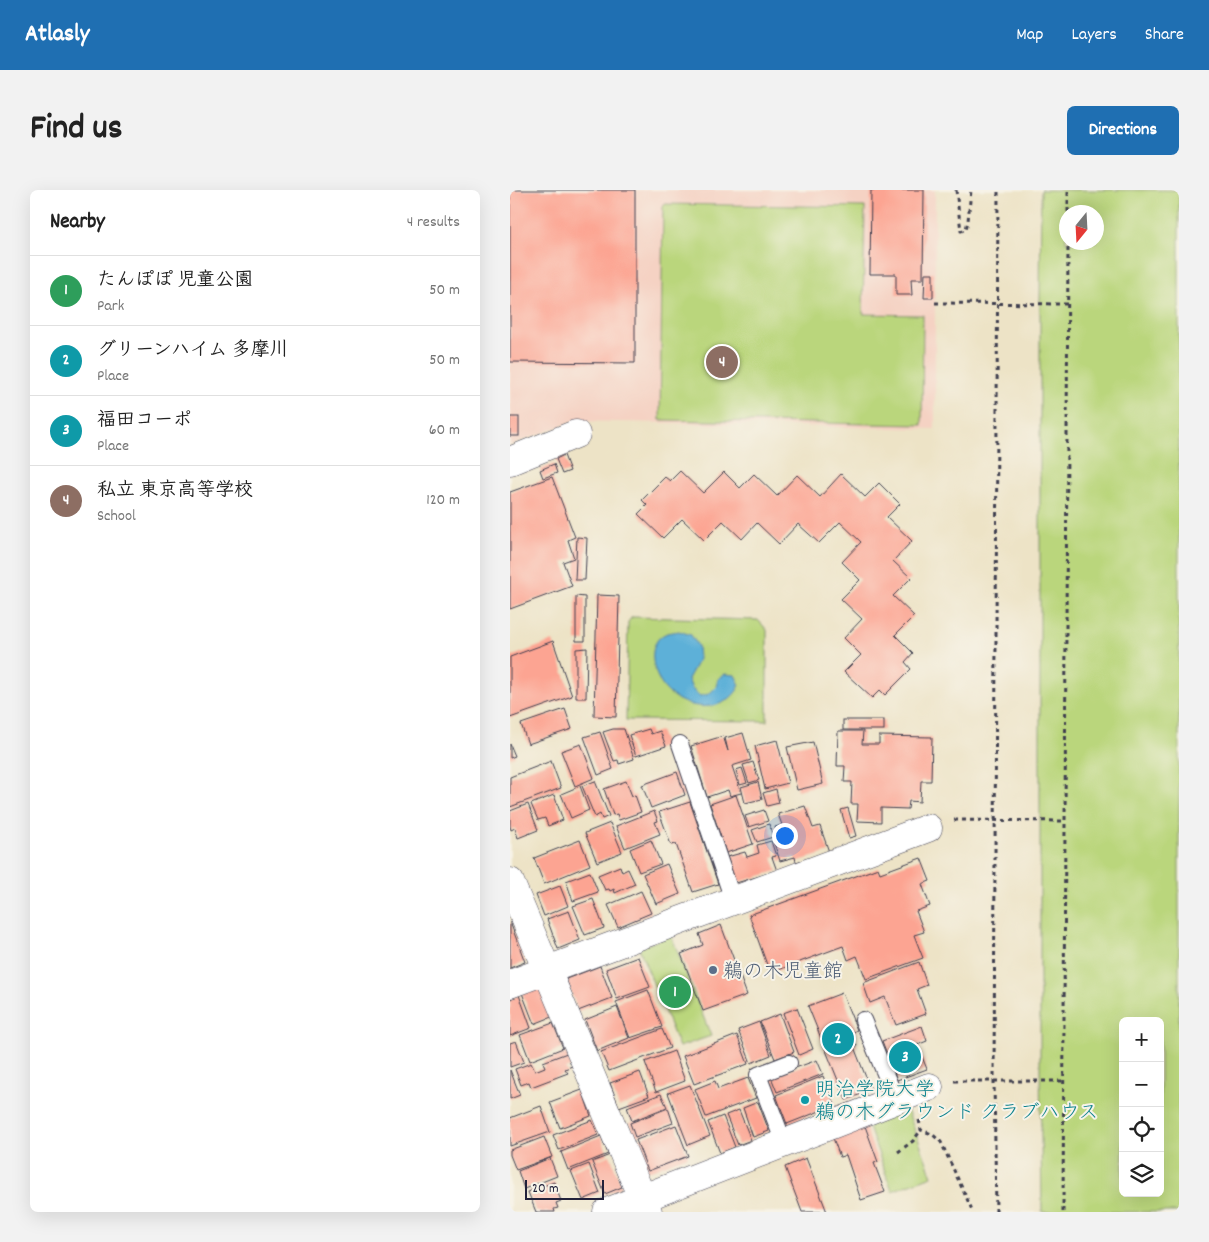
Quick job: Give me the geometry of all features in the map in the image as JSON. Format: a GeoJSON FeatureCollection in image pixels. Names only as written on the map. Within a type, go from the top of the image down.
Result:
{"type":"FeatureCollection","features":[{"type":"Feature","properties":{"kind":"street"},"geometry":{"type":"LineString","coordinates":[[510,461],[576,434]]}},
{"type":"Feature","properties":{"kind":"street"},"geometry":{"type":"LineString","coordinates":[[510,984],[928,828]]}},
{"type":"Feature","properties":{"kind":"street"},"geometry":{"type":"LineString","coordinates":[[510,882],[645,1205]]}},
{"type":"Feature","properties":{"kind":"street"},"geometry":{"type":"LineString","coordinates":[[607,1212],[645,1205],[784,1143],[913,1093]]}},
{"type":"Feature","properties":{"kind":"lane"},"geometry":{"type":"LineString","coordinates":[[680,744],[733,900]]}},
{"type":"Feature","properties":{"kind":"lane"},"geometry":{"type":"LineString","coordinates":[[863,1020],[913,1093]]}},
{"type":"Feature","properties":{"kind":"lane"},"geometry":{"type":"LineString","coordinates":[[784,1143],[758,1075],[789,1063]]}},
{"type":"Feature","properties":{"kind":"path"},"geometry":{"type":"LineString","coordinates":[[956,190],[961,231],[966,229],[968,222],[971,190]]}},
{"type":"Feature","properties":{"kind":"path"},"geometry":{"type":"LineString","coordinates":[[996,1212],[994,1081],[998,190]]}},
{"type":"Feature","properties":{"kind":"path"},"geometry":{"type":"LineString","coordinates":[[1068,190],[1068,205]]}},
{"type":"Feature","properties":{"kind":"path"},"geometry":{"type":"LineString","coordinates":[[1063,1212],[1068,250]]}},
{"type":"Feature","properties":{"kind":"path"},"geometry":{"type":"LineString","coordinates":[[935,303],[1067,304]]}},
{"type":"Feature","properties":{"kind":"path"},"geometry":{"type":"LineString","coordinates":[[959,820],[1066,821]]}},
{"type":"Feature","properties":{"kind":"path"},"geometry":{"type":"LineString","coordinates":[[958,1081],[1063,1081]]}},
{"type":"Feature","properties":{"kind":"path"},"geometry":{"type":"LineString","coordinates":[[898,1152],[914,1140],[921,1130],[913,1093]]}},
{"type":"Feature","properties":{"kind":"path"},"geometry":{"type":"LineString","coordinates":[[921,1130],[932,1134],[941,1142],[973,1212]]}},
{"type":"Feature","properties":{"kind":"shaded area"},"geometry":{"type":"Polygon","coordinates":[[[510,190],[935,190],[935,429],[575,421],[510,445],[510,190]]]}},
{"type":"Feature","properties":{"kind":"green space"},"geometry":{"type":"Polygon","coordinates":[[[1041,190],[1179,190],[1179,1212],[1042,1212],[1040,1066],[1041,190]]]}},
{"type":"Feature","properties":{"kind":"green space"},"geometry":{"type":"Polygon","coordinates":[[[663,204],[865,207],[863,314],[923,315],[922,425],[660,420],[663,204]]]}},
{"type":"Feature","properties":{"kind":"green space"},"geometry":{"type":"Polygon","coordinates":[[[632,617],[758,620],[767,630],[767,721],[626,720],[628,622],[632,617]]]}},
{"type":"Feature","properties":{"kind":"green space"},"geometry":{"type":"Polygon","coordinates":[[[671,935],[711,1036],[679,1047],[639,948],[671,935]]]}},
{"type":"Feature","properties":{"kind":"green space"},"geometry":{"type":"Polygon","coordinates":[[[906,1107],[932,1176],[892,1191],[867,1122],[906,1107]]]}},
{"type":"Feature","properties":{"kind":"water"},"geometry":{"type":"Polygon","coordinates":[[[679,631],[691,635],[698,646],[699,659],[688,679],[692,689],[700,696],[709,694],[716,687],[718,679],[725,674],[735,675],[740,685],[726,701],[716,705],[694,705],[673,697],[665,689],[654,668],[653,651],[660,637],[667,633],[679,631]]]}},
{"type":"Feature","properties":{"kind":"building"},"geometry":{"type":"Polygon","coordinates":[[[510,190],[635,190],[635,363],[510,362],[510,190]]]}},
{"type":"Feature","properties":{"kind":"building"},"geometry":{"type":"Polygon","coordinates":[[[871,190],[924,190],[923,279],[911,279],[912,295],[896,295],[896,274],[870,274],[871,190]]]}},
{"type":"Feature","properties":{"kind":"building"},"geometry":{"type":"Polygon","coordinates":[[[925,273],[933,273],[933,298],[924,298],[925,273]]]}},
{"type":"Feature","properties":{"kind":"building"},"geometry":{"type":"Polygon","coordinates":[[[510,417],[519,417],[519,436],[510,436],[510,417]]]}},
{"type":"Feature","properties":{"kind":"building"},"geometry":{"type":"Polygon","coordinates":[[[564,455],[570,471],[562,474],[556,459],[564,455]]]}},
{"type":"Feature","properties":{"kind":"building"},"geometry":{"type":"Polygon","coordinates":[[[554,464],[557,473],[543,478],[540,470],[554,464]]]}},
{"type":"Feature","properties":{"kind":"building"},"geometry":{"type":"Polygon","coordinates":[[[680,471],[703,493],[724,472],[740,488],[754,474],[777,496],[797,475],[820,497],[841,474],[865,497],[879,483],[900,504],[887,517],[912,541],[893,561],[911,578],[893,596],[914,616],[895,635],[913,653],[905,662],[911,669],[885,695],[880,690],[872,698],[844,672],[861,655],[844,638],[862,619],[841,599],[860,580],[842,562],[861,542],[840,522],[819,543],[798,524],[779,544],[757,523],[742,539],[723,521],[704,540],[682,519],[663,538],[638,514],[647,505],[642,500],[665,477],[670,481],[680,471]]]}},
{"type":"Feature","properties":{"kind":"building"},"geometry":{"type":"Polygon","coordinates":[[[552,477],[575,537],[568,540],[574,558],[563,562],[572,586],[510,609],[510,492],[552,477]]]}},
{"type":"Feature","properties":{"kind":"building"},"geometry":{"type":"Polygon","coordinates":[[[577,537],[587,538],[585,580],[575,580],[577,537]]]}},
{"type":"Feature","properties":{"kind":"building"},"geometry":{"type":"Polygon","coordinates":[[[597,595],[619,596],[616,717],[594,716],[597,595]]]}},
{"type":"Feature","properties":{"kind":"building"},"geometry":{"type":"Polygon","coordinates":[[[576,596],[585,597],[585,641],[576,641],[576,596]]]}},
{"type":"Feature","properties":{"kind":"building"},"geometry":{"type":"Polygon","coordinates":[[[553,641],[572,696],[510,718],[510,657],[553,641]]]}},
{"type":"Feature","properties":{"kind":"building"},"geometry":{"type":"Polygon","coordinates":[[[587,648],[586,698],[576,698],[576,649],[587,648]]]}},
{"type":"Feature","properties":{"kind":"building"},"geometry":{"type":"Polygon","coordinates":[[[565,709],[572,729],[528,744],[521,724],[565,709]]]}},
{"type":"Feature","properties":{"kind":"building"},"geometry":{"type":"Polygon","coordinates":[[[843,720],[884,720],[884,730],[843,730],[843,720]]]}},
{"type":"Feature","properties":{"kind":"building"},"geometry":{"type":"Polygon","coordinates":[[[613,729],[624,729],[634,759],[619,764],[618,760],[614,761],[603,732],[613,729]]]}},
{"type":"Feature","properties":{"kind":"building"},"geometry":{"type":"Polygon","coordinates":[[[649,729],[651,734],[660,731],[666,746],[636,756],[629,735],[649,729]]]}},
{"type":"Feature","properties":{"kind":"building"},"geometry":{"type":"Polygon","coordinates":[[[838,731],[863,731],[862,744],[879,744],[879,736],[932,737],[931,781],[921,781],[920,802],[909,801],[908,809],[881,808],[881,822],[857,821],[858,804],[851,804],[852,782],[844,782],[845,766],[837,766],[838,731]]]}},
{"type":"Feature","properties":{"kind":"building"},"geometry":{"type":"Polygon","coordinates":[[[600,732],[613,769],[598,775],[584,737],[600,732]]]}},
{"type":"Feature","properties":{"kind":"building"},"geometry":{"type":"Polygon","coordinates":[[[743,733],[751,760],[732,766],[741,793],[730,796],[728,790],[707,797],[691,746],[723,736],[728,751],[725,738],[743,733]]]}},
{"type":"Feature","properties":{"kind":"building"},"geometry":{"type":"Polygon","coordinates":[[[777,740],[788,783],[765,789],[755,746],[777,740]]]}},
{"type":"Feature","properties":{"kind":"building"},"geometry":{"type":"Polygon","coordinates":[[[813,742],[823,784],[797,790],[787,747],[813,742]]]}},
{"type":"Feature","properties":{"kind":"building"},"geometry":{"type":"Polygon","coordinates":[[[510,744],[515,756],[510,758],[510,744]]]}},
{"type":"Feature","properties":{"kind":"building"},"geometry":{"type":"Polygon","coordinates":[[[581,744],[594,778],[575,786],[561,751],[581,744]]]}},
{"type":"Feature","properties":{"kind":"building"},"geometry":{"type":"Polygon","coordinates":[[[551,761],[561,788],[510,807],[510,777],[551,761]]]}},
{"type":"Feature","properties":{"kind":"building"},"geometry":{"type":"Polygon","coordinates":[[[753,762],[759,780],[749,783],[743,765],[753,762]]]}},
{"type":"Feature","properties":{"kind":"building"},"geometry":{"type":"Polygon","coordinates":[[[742,768],[747,783],[740,785],[736,770],[742,768]]]}},
{"type":"Feature","properties":{"kind":"building"},"geometry":{"type":"Polygon","coordinates":[[[677,772],[685,795],[651,808],[642,785],[677,772]]]}},
{"type":"Feature","properties":{"kind":"building"},"geometry":{"type":"Polygon","coordinates":[[[595,781],[609,816],[602,819],[600,814],[595,817],[582,786],[595,781]]]}},
{"type":"Feature","properties":{"kind":"building"},"geometry":{"type":"Polygon","coordinates":[[[626,781],[632,796],[635,795],[641,812],[619,820],[617,814],[613,815],[604,789],[626,781]]]}},
{"type":"Feature","properties":{"kind":"building"},"geometry":{"type":"Polygon","coordinates":[[[758,782],[762,799],[745,803],[741,787],[758,782]]]}},
{"type":"Feature","properties":{"kind":"building"},"geometry":{"type":"Polygon","coordinates":[[[580,786],[589,810],[571,818],[561,794],[580,786]]]}},
{"type":"Feature","properties":{"kind":"building"},"geometry":{"type":"Polygon","coordinates":[[[776,789],[779,803],[767,806],[763,793],[776,789]]]}},
{"type":"Feature","properties":{"kind":"building"},"geometry":{"type":"Polygon","coordinates":[[[554,795],[563,820],[548,826],[545,818],[538,820],[531,804],[554,795]]]}},
{"type":"Feature","properties":{"kind":"building"},"geometry":{"type":"Polygon","coordinates":[[[736,795],[753,844],[726,853],[710,804],[736,795]]]}},
{"type":"Feature","properties":{"kind":"building"},"geometry":{"type":"Polygon","coordinates":[[[690,802],[718,884],[693,892],[676,844],[671,845],[659,812],[690,802]]]}},
{"type":"Feature","properties":{"kind":"building"},"geometry":{"type":"Polygon","coordinates":[[[528,804],[538,830],[518,838],[515,828],[511,830],[510,811],[528,804]]]}},
{"type":"Feature","properties":{"kind":"building"},"geometry":{"type":"Polygon","coordinates":[[[805,806],[813,828],[820,826],[829,852],[796,862],[795,857],[780,861],[774,843],[779,841],[775,827],[782,825],[778,814],[805,806]]]}},
{"type":"Feature","properties":{"kind":"building"},"geometry":{"type":"Polygon","coordinates":[[[848,808],[856,836],[849,838],[841,810],[848,808]]]}},
{"type":"Feature","properties":{"kind":"building"},"geometry":{"type":"Polygon","coordinates":[[[764,810],[768,821],[749,827],[745,816],[764,810]]]}},
{"type":"Feature","properties":{"kind":"building"},"geometry":{"type":"Polygon","coordinates":[[[654,811],[658,821],[655,822],[660,834],[625,848],[616,826],[654,811]]]}},
{"type":"Feature","properties":{"kind":"building"},"geometry":{"type":"Polygon","coordinates":[[[610,823],[622,852],[597,862],[585,833],[610,823]]]}},
{"type":"Feature","properties":{"kind":"building"},"geometry":{"type":"Polygon","coordinates":[[[769,824],[773,837],[757,842],[752,830],[769,824]]]}},
{"type":"Feature","properties":{"kind":"building"},"geometry":{"type":"Polygon","coordinates":[[[580,840],[590,865],[544,884],[534,858],[580,840]]]}},
{"type":"Feature","properties":{"kind":"building"},"geometry":{"type":"Polygon","coordinates":[[[651,840],[661,864],[639,872],[630,849],[651,840]]]}},
{"type":"Feature","properties":{"kind":"building"},"geometry":{"type":"Polygon","coordinates":[[[771,841],[776,856],[772,857],[777,871],[736,883],[727,857],[745,852],[747,857],[759,853],[757,845],[771,841]]]}},
{"type":"Feature","properties":{"kind":"building"},"geometry":{"type":"Polygon","coordinates":[[[921,858],[930,881],[922,884],[930,906],[916,911],[924,932],[914,935],[923,958],[866,979],[857,956],[848,960],[843,946],[770,973],[749,915],[878,868],[880,873],[921,858]]]}},
{"type":"Feature","properties":{"kind":"building"},"geometry":{"type":"Polygon","coordinates":[[[667,864],[680,894],[656,904],[643,874],[667,864]]]}},
{"type":"Feature","properties":{"kind":"building"},"geometry":{"type":"Polygon","coordinates":[[[620,866],[622,872],[628,869],[635,884],[615,893],[614,889],[610,891],[609,889],[605,890],[598,875],[620,866]]]}},
{"type":"Feature","properties":{"kind":"building"},"geometry":{"type":"Polygon","coordinates":[[[590,872],[598,892],[573,901],[566,881],[590,872]]]}},
{"type":"Feature","properties":{"kind":"building"},"geometry":{"type":"Polygon","coordinates":[[[560,886],[568,906],[544,916],[536,895],[560,886]]]}},
{"type":"Feature","properties":{"kind":"building"},"geometry":{"type":"Polygon","coordinates":[[[641,891],[651,913],[618,927],[608,905],[641,891]]]}},
{"type":"Feature","properties":{"kind":"building"},"geometry":{"type":"Polygon","coordinates":[[[593,899],[604,928],[585,935],[573,906],[593,899]]]}},
{"type":"Feature","properties":{"kind":"building"},"geometry":{"type":"Polygon","coordinates":[[[569,911],[580,940],[558,949],[547,919],[569,911]]]}},
{"type":"Feature","properties":{"kind":"building"},"geometry":{"type":"Polygon","coordinates":[[[510,922],[525,962],[510,968],[510,922]]]}},
{"type":"Feature","properties":{"kind":"building"},"geometry":{"type":"Polygon","coordinates":[[[721,925],[747,995],[703,1011],[681,954],[703,945],[699,934],[721,925]]]}},
{"type":"Feature","properties":{"kind":"building"},"geometry":{"type":"Polygon","coordinates":[[[638,957],[650,987],[617,999],[606,969],[638,957]]]}},
{"type":"Feature","properties":{"kind":"building"},"geometry":{"type":"Polygon","coordinates":[[[919,962],[927,985],[917,989],[926,1014],[896,1025],[885,997],[870,1003],[863,983],[919,962]]]}},
{"type":"Feature","properties":{"kind":"building"},"geometry":{"type":"Polygon","coordinates":[[[600,966],[612,998],[578,1011],[566,979],[600,966]]]}},
{"type":"Feature","properties":{"kind":"building"},"geometry":{"type":"Polygon","coordinates":[[[542,985],[554,1016],[534,1024],[522,993],[542,985]]]}},
{"type":"Feature","properties":{"kind":"building"},"geometry":{"type":"Polygon","coordinates":[[[648,990],[662,1027],[630,1038],[616,1002],[648,990]]]}},
{"type":"Feature","properties":{"kind":"building"},"geometry":{"type":"Polygon","coordinates":[[[842,993],[857,1030],[851,1033],[857,1046],[854,1047],[871,1090],[846,1100],[808,1006],[842,993]]]}},
{"type":"Feature","properties":{"kind":"building"},"geometry":{"type":"Polygon","coordinates":[[[519,995],[531,1028],[510,1036],[510,999],[519,995]]]}},
{"type":"Feature","properties":{"kind":"building"},"geometry":{"type":"Polygon","coordinates":[[[617,1007],[629,1038],[597,1051],[585,1020],[617,1007]]]}},
{"type":"Feature","properties":{"kind":"building"},"geometry":{"type":"Polygon","coordinates":[[[797,1008],[813,1049],[799,1055],[783,1013],[797,1008]]]}},
{"type":"Feature","properties":{"kind":"building"},"geometry":{"type":"Polygon","coordinates":[[[780,1014],[794,1052],[775,1059],[760,1022],[780,1014]]]}},
{"type":"Feature","properties":{"kind":"building"},"geometry":{"type":"Polygon","coordinates":[[[759,1022],[771,1055],[751,1063],[738,1030],[759,1022]]]}},
{"type":"Feature","properties":{"kind":"building"},"geometry":{"type":"Polygon","coordinates":[[[553,1023],[563,1048],[530,1061],[520,1035],[553,1023]]]}},
{"type":"Feature","properties":{"kind":"building"},"geometry":{"type":"Polygon","coordinates":[[[922,1026],[927,1041],[917,1045],[927,1069],[897,1080],[882,1041],[922,1026]]]}},
{"type":"Feature","properties":{"kind":"building"},"geometry":{"type":"Polygon","coordinates":[[[662,1029],[670,1048],[609,1071],[601,1052],[662,1029]]]}},
{"type":"Feature","properties":{"kind":"building"},"geometry":{"type":"Polygon","coordinates":[[[737,1035],[748,1064],[694,1084],[683,1056],[737,1035]]]}},
{"type":"Feature","properties":{"kind":"building"},"geometry":{"type":"Polygon","coordinates":[[[516,1041],[524,1062],[510,1067],[510,1043],[516,1041]]]}},
{"type":"Feature","properties":{"kind":"building"},"geometry":{"type":"Polygon","coordinates":[[[674,1051],[685,1081],[656,1092],[645,1062],[674,1051]]]}},
{"type":"Feature","properties":{"kind":"building"},"geometry":{"type":"Polygon","coordinates":[[[567,1053],[572,1066],[565,1069],[568,1073],[531,1087],[529,1082],[521,1085],[515,1069],[531,1063],[535,1071],[545,1067],[543,1062],[567,1053]]]}},
{"type":"Feature","properties":{"kind":"building"},"geometry":{"type":"Polygon","coordinates":[[[817,1060],[823,1074],[777,1092],[771,1077],[817,1060]]]}},
{"type":"Feature","properties":{"kind":"building"},"geometry":{"type":"Polygon","coordinates":[[[510,1070],[520,1095],[510,1099],[510,1070]]]}},
{"type":"Feature","properties":{"kind":"building"},"geometry":{"type":"Polygon","coordinates":[[[640,1072],[649,1096],[619,1107],[610,1083],[640,1072]]]}},
{"type":"Feature","properties":{"kind":"building","name":"明治学院大学 鵜の木グラウンド クラブハウス"},"geometry":{"type":"Polygon","coordinates":[[[823,1076],[835,1105],[787,1124],[776,1095],[823,1076]]]}},
{"type":"Feature","properties":{"kind":"building"},"geometry":{"type":"Polygon","coordinates":[[[748,1078],[756,1098],[706,1117],[695,1089],[715,1081],[718,1089],[748,1078]]]}},
{"type":"Feature","properties":{"kind":"building"},"geometry":{"type":"Polygon","coordinates":[[[690,1085],[710,1136],[688,1145],[668,1093],[690,1085]]]}},
{"type":"Feature","properties":{"kind":"building"},"geometry":{"type":"Polygon","coordinates":[[[582,1090],[591,1116],[560,1128],[550,1102],[582,1090]]]}},
{"type":"Feature","properties":{"kind":"building"},"geometry":{"type":"Polygon","coordinates":[[[661,1094],[667,1107],[632,1121],[627,1107],[661,1094]]]}},
{"type":"Feature","properties":{"kind":"building"},"geometry":{"type":"Polygon","coordinates":[[[758,1102],[769,1131],[753,1137],[743,1108],[758,1102]]]}},
{"type":"Feature","properties":{"kind":"building"},"geometry":{"type":"Polygon","coordinates":[[[541,1106],[550,1132],[510,1146],[510,1118],[541,1106]]]}},
{"type":"Feature","properties":{"kind":"building"},"geometry":{"type":"Polygon","coordinates":[[[668,1108],[673,1123],[635,1137],[630,1123],[668,1108]]]}},
{"type":"Feature","properties":{"kind":"building"},"geometry":{"type":"Polygon","coordinates":[[[739,1110],[751,1140],[738,1145],[726,1115],[739,1110]]]}},
{"type":"Feature","properties":{"kind":"building"},"geometry":{"type":"Polygon","coordinates":[[[723,1116],[735,1147],[720,1153],[708,1122],[723,1116]]]}},
{"type":"Feature","properties":{"kind":"building"},"geometry":{"type":"Polygon","coordinates":[[[592,1120],[598,1135],[559,1150],[553,1135],[592,1120]]]}},
{"type":"Feature","properties":{"kind":"building"},"geometry":{"type":"Polygon","coordinates":[[[676,1125],[688,1156],[648,1171],[636,1140],[676,1125]]]}},
{"type":"Feature","properties":{"kind":"building"},"geometry":{"type":"Polygon","coordinates":[[[865,1126],[878,1162],[874,1163],[885,1192],[861,1200],[846,1155],[840,1157],[833,1138],[865,1126]]]}},
{"type":"Feature","properties":{"kind":"building"},"geometry":{"type":"Polygon","coordinates":[[[601,1136],[608,1154],[568,1170],[561,1152],[601,1136]]]}},
{"type":"Feature","properties":{"kind":"building"},"geometry":{"type":"Polygon","coordinates":[[[544,1137],[552,1157],[516,1170],[510,1150],[544,1137]]]}},
{"type":"Feature","properties":{"kind":"building"},"geometry":{"type":"Polygon","coordinates":[[[610,1155],[622,1187],[605,1194],[592,1162],[610,1155]]]}},
{"type":"Feature","properties":{"kind":"building"},"geometry":{"type":"Polygon","coordinates":[[[550,1158],[557,1176],[524,1189],[518,1171],[550,1158]]]}},
{"type":"Feature","properties":{"kind":"building"},"geometry":{"type":"Polygon","coordinates":[[[806,1158],[827,1212],[802,1212],[785,1167],[806,1158]]]}},
{"type":"Feature","properties":{"kind":"building"},"geometry":{"type":"Polygon","coordinates":[[[589,1164],[600,1193],[583,1200],[571,1171],[589,1164]]]}},
{"type":"Feature","properties":{"kind":"building"},"geometry":{"type":"Polygon","coordinates":[[[554,1182],[561,1201],[556,1203],[558,1208],[554,1209],[555,1212],[536,1212],[528,1192],[554,1182]]]}},
{"type":"Feature","properties":{"kind":"place","name":"私立 東京高等学校"},"geometry":{"type":"Point","coordinates":[722,362]}},
{"type":"Feature","properties":{"kind":"place","name":"鵜の木児童館"},"geometry":{"type":"Point","coordinates":[713,970]}},
{"type":"Feature","properties":{"kind":"place","name":"たんぽぽ 児童公園"},"geometry":{"type":"Point","coordinates":[675,992]}},
{"type":"Feature","properties":{"kind":"place","name":"グリーンハイム 多摩川"},"geometry":{"type":"Point","coordinates":[838,1039]}},
{"type":"Feature","properties":{"kind":"place","name":"福田コーポ"},"geometry":{"type":"Point","coordinates":[905,1057]}},
{"type":"Feature","properties":{"kind":"place","name":"明治学院大学 鵜の木グラウンド クラブハウス"},"geometry":{"type":"Point","coordinates":[805,1100]}}]}
